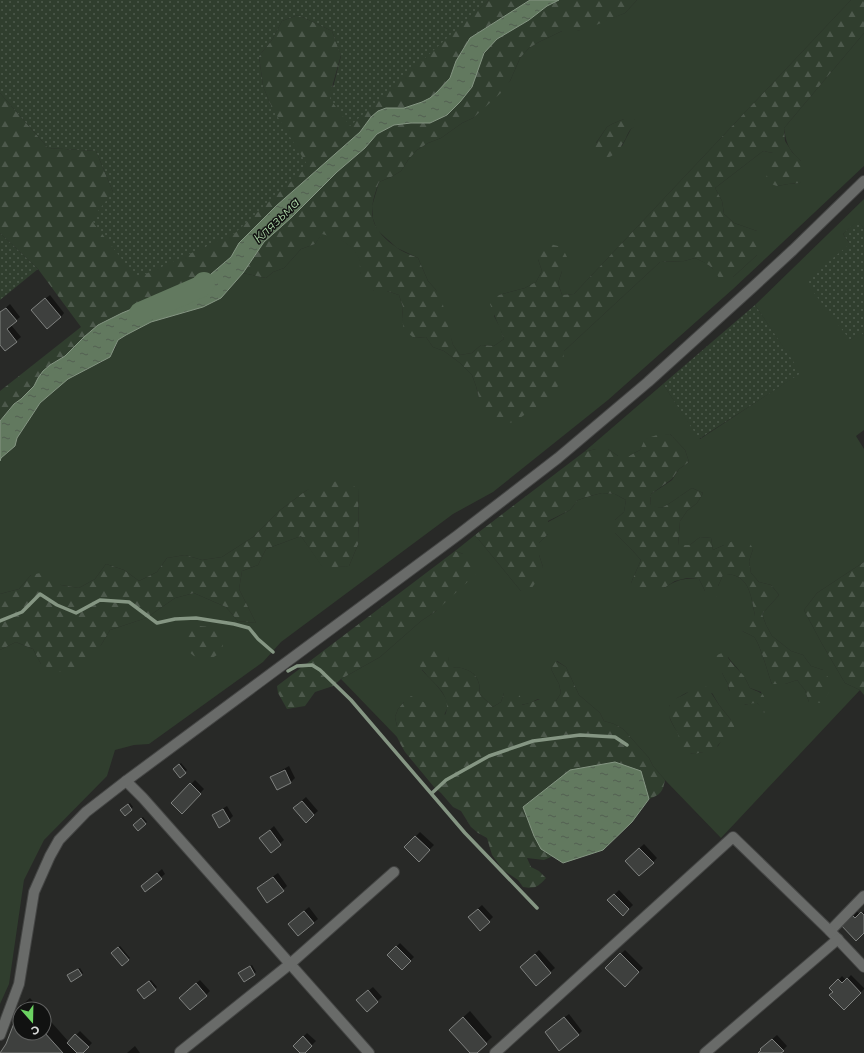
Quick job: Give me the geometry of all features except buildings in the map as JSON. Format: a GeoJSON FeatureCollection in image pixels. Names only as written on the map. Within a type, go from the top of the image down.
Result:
{"type":"FeatureCollection","features":[{"type":"Feature","properties":{"kind":"street"},"geometry":{"type":"LineString","coordinates":[[0,1035],[19,984],[34,892],[59,840],[86,812],[126,780],[451,540],[558,458],[648,382],[753,287],[864,181]]}},
{"type":"Feature","properties":{"kind":"street"},"geometry":{"type":"LineString","coordinates":[[126,780],[369,1053]]}},
{"type":"Feature","properties":{"kind":"street"},"geometry":{"type":"LineString","coordinates":[[495,1053],[733,837],[864,966]]}},
{"type":"Feature","properties":{"kind":"street"},"geometry":{"type":"LineString","coordinates":[[181,1053],[180,1052],[186,1047],[290,964],[394,872]]}},
{"type":"Feature","properties":{"kind":"street"},"geometry":{"type":"LineString","coordinates":[[830,931],[864,896]]}},
{"type":"Feature","properties":{"kind":"street"},"geometry":{"type":"LineString","coordinates":[[705,1053],[838,939]]}},
{"type":"Feature","properties":{"kind":"green space"},"geometry":{"type":"Polygon","coordinates":[[[0,0],[489,0],[350,126],[330,99],[341,56],[332,31],[298,15],[282,21],[272,40],[259,56],[263,86],[271,106],[308,166],[235,233],[137,278],[91,220],[113,192],[96,151],[48,148],[0,93],[0,0]]]}},
{"type":"Feature","properties":{"kind":"green space"},"geometry":{"type":"Polygon","coordinates":[[[489,0],[530,0],[470,38],[456,61],[450,78],[430,98],[413,106],[396,109],[371,117],[360,132],[276,206],[239,243],[231,257],[204,280],[175,299],[166,302],[148,303],[139,306],[98,325],[65,356],[43,371],[34,386],[14,404],[0,421],[0,391],[81,327],[38,269],[0,233],[0,93],[48,148],[96,151],[113,192],[271,106],[263,86],[259,56],[272,40],[282,21],[298,15],[332,31],[341,55],[332,87],[455,30],[489,0]]]}},
{"type":"Feature","properties":{"kind":"green space"},"geometry":{"type":"Polygon","coordinates":[[[559,0],[637,0],[625,13],[589,28],[577,31],[562,31],[529,48],[520,58],[510,81],[502,92],[473,118],[462,123],[441,138],[428,143],[417,150],[401,171],[379,182],[375,195],[372,214],[376,227],[385,238],[398,249],[418,258],[428,281],[436,290],[442,301],[453,345],[460,355],[472,353],[481,345],[494,346],[504,339],[490,304],[499,295],[525,288],[536,282],[542,271],[538,259],[538,247],[550,244],[562,247],[568,259],[558,283],[562,295],[574,294],[851,0],[864,0],[864,33],[784,128],[785,141],[792,152],[801,161],[806,172],[800,183],[777,186],[765,182],[773,153],[763,151],[715,188],[722,201],[724,214],[734,223],[757,231],[763,242],[757,255],[733,277],[721,282],[711,267],[695,258],[684,261],[660,262],[564,351],[561,383],[543,402],[514,422],[502,424],[491,420],[483,411],[472,375],[460,363],[444,351],[433,347],[426,337],[414,338],[404,330],[402,319],[403,307],[399,295],[387,291],[374,291],[364,284],[360,272],[359,259],[353,249],[344,242],[322,234],[315,244],[301,249],[284,268],[273,272],[266,278],[243,273],[264,242],[292,217],[337,172],[365,148],[377,134],[394,125],[430,123],[447,115],[460,102],[478,69],[484,53],[497,39],[529,20],[547,6],[559,0]]]}},
{"type":"Feature","properties":{"kind":"green space"},"geometry":{"type":"Polygon","coordinates":[[[637,0],[851,0],[574,294],[562,295],[558,283],[562,271],[538,259],[542,271],[536,282],[525,288],[499,295],[494,316],[504,339],[494,346],[481,345],[472,353],[460,355],[453,345],[436,290],[428,281],[418,258],[397,248],[377,230],[373,219],[372,206],[379,182],[401,171],[417,150],[428,143],[441,138],[462,123],[473,118],[510,81],[520,58],[529,48],[562,31],[577,31],[625,13],[637,0]],[[624,119],[607,127],[596,143],[622,146],[631,129],[636,125],[634,119],[624,119]]]}},
{"type":"Feature","properties":{"kind":"green space"},"geometry":{"type":"Polygon","coordinates":[[[864,33],[864,166],[733,289],[608,400],[493,492],[453,514],[281,642],[263,662],[149,744],[134,745],[115,750],[107,776],[44,840],[24,880],[9,984],[0,1004],[0,650],[16,642],[33,649],[41,664],[101,645],[110,630],[146,618],[175,598],[194,593],[226,607],[238,621],[256,623],[239,589],[242,571],[258,565],[266,549],[301,536],[323,567],[349,566],[359,542],[358,489],[307,490],[279,511],[253,537],[222,557],[202,560],[185,555],[167,558],[157,572],[139,581],[124,570],[106,564],[95,579],[79,588],[61,585],[31,575],[19,589],[0,594],[0,461],[1,458],[15,446],[17,438],[40,403],[68,379],[102,362],[115,349],[118,340],[126,335],[151,322],[203,307],[220,298],[243,273],[266,278],[273,272],[284,268],[301,249],[315,244],[322,233],[340,239],[354,250],[360,261],[361,274],[374,291],[387,291],[399,295],[403,307],[402,319],[414,338],[426,337],[433,347],[444,351],[460,363],[472,375],[479,398],[564,351],[660,262],[684,261],[695,258],[706,263],[716,271],[733,277],[757,255],[757,231],[734,223],[724,214],[722,201],[715,188],[763,151],[773,153],[777,186],[800,183],[801,161],[789,146],[784,128],[864,33]]]}},
{"type":"Feature","properties":{"kind":"green space"},"geometry":{"type":"Polygon","coordinates":[[[624,119],[634,119],[637,121],[636,126],[630,130],[617,151],[613,155],[605,158],[594,155],[593,148],[607,127],[624,119]]]}},
{"type":"Feature","properties":{"kind":"green space"},"geometry":{"type":"Polygon","coordinates":[[[864,199],[864,229],[858,221],[843,234],[850,244],[850,340],[861,331],[864,336],[864,430],[856,436],[864,449],[864,562],[817,593],[804,610],[845,683],[860,690],[721,838],[665,780],[653,766],[649,758],[623,729],[604,721],[600,713],[579,695],[566,667],[557,661],[551,669],[559,684],[561,693],[556,701],[538,699],[521,705],[504,693],[501,702],[493,707],[480,694],[479,684],[475,675],[468,670],[449,667],[448,657],[422,670],[445,697],[448,707],[444,716],[434,707],[426,703],[404,702],[398,709],[395,717],[397,737],[341,679],[380,657],[421,621],[436,611],[463,554],[455,551],[475,535],[521,591],[543,567],[539,555],[539,543],[548,534],[548,522],[570,510],[578,500],[602,493],[615,494],[626,500],[624,512],[615,520],[615,533],[641,560],[631,583],[664,588],[681,580],[699,579],[705,591],[718,586],[723,575],[733,575],[741,579],[745,583],[750,593],[755,615],[742,631],[754,637],[756,640],[772,684],[785,684],[797,680],[805,690],[809,702],[823,670],[811,666],[803,655],[791,651],[772,636],[762,614],[779,595],[771,585],[759,582],[751,573],[749,561],[753,549],[724,545],[713,550],[711,538],[700,537],[690,545],[678,545],[680,521],[687,511],[697,503],[703,493],[692,488],[661,508],[650,506],[651,494],[672,480],[679,469],[689,462],[685,450],[670,434],[646,439],[640,450],[629,456],[618,456],[608,449],[596,449],[584,452],[663,384],[700,439],[800,373],[755,305],[864,199]],[[728,657],[722,666],[722,673],[728,684],[729,690],[745,705],[757,703],[762,708],[764,713],[761,692],[750,688],[744,676],[728,657]],[[688,692],[677,698],[669,706],[670,719],[691,754],[703,752],[718,746],[731,720],[712,693],[688,692]]]}},
{"type":"Feature","properties":{"kind":"green space"},"geometry":{"type":"Polygon","coordinates":[[[858,220],[864,229],[864,336],[861,332],[850,340],[805,281],[850,244],[843,234],[858,220]]]}},
{"type":"Feature","properties":{"kind":"green space"},"geometry":{"type":"Polygon","coordinates":[[[0,233],[38,269],[0,300],[0,233]]]}},
{"type":"Feature","properties":{"kind":"green space"},"geometry":{"type":"Polygon","coordinates":[[[755,305],[801,373],[699,439],[663,384],[755,305]]]}},
{"type":"Feature","properties":{"kind":"green space"},"geometry":{"type":"Polygon","coordinates":[[[670,434],[685,450],[689,462],[679,469],[672,479],[651,494],[650,505],[661,508],[692,488],[703,493],[697,503],[687,511],[680,521],[678,545],[690,545],[700,537],[711,538],[713,550],[735,540],[747,538],[753,549],[749,561],[751,573],[759,582],[771,585],[779,595],[762,614],[766,625],[772,636],[791,651],[803,655],[811,666],[823,670],[830,680],[829,692],[822,703],[809,702],[805,690],[797,680],[785,684],[772,684],[756,640],[754,637],[742,631],[743,620],[755,615],[748,588],[741,579],[736,576],[723,575],[718,586],[716,598],[705,591],[699,579],[687,578],[675,581],[664,588],[638,593],[631,583],[641,560],[615,533],[615,520],[624,512],[626,500],[615,494],[602,493],[578,500],[570,510],[548,521],[548,534],[539,543],[539,555],[543,567],[538,579],[531,589],[521,591],[475,535],[584,452],[596,449],[608,449],[618,456],[629,456],[640,450],[645,439],[657,435],[670,434]]]}},
{"type":"Feature","properties":{"kind":"green space"},"geometry":{"type":"Polygon","coordinates":[[[343,479],[358,489],[359,542],[349,566],[323,568],[301,536],[266,549],[258,565],[242,571],[239,589],[256,623],[238,621],[226,607],[194,593],[175,598],[146,618],[110,630],[101,645],[75,670],[57,672],[41,664],[33,649],[16,642],[0,650],[0,594],[19,589],[31,575],[49,571],[61,585],[79,588],[95,579],[106,564],[124,570],[139,581],[157,572],[167,558],[185,555],[202,560],[222,557],[253,537],[279,511],[307,490],[343,479]]]}},
{"type":"Feature","properties":{"kind":"green space"},"geometry":{"type":"Polygon","coordinates":[[[455,551],[463,554],[476,574],[436,611],[421,621],[380,657],[341,679],[333,686],[315,692],[305,706],[287,709],[278,693],[277,686],[455,551]]]}},
{"type":"Feature","properties":{"kind":"green space"},"geometry":{"type":"Polygon","coordinates":[[[864,562],[864,695],[860,690],[845,683],[804,610],[817,593],[864,562]]]}},
{"type":"Feature","properties":{"kind":"green space"},"geometry":{"type":"Polygon","coordinates":[[[193,626],[209,627],[218,634],[223,645],[221,651],[217,655],[206,659],[194,656],[189,652],[184,634],[187,628],[193,626]]]}},
{"type":"Feature","properties":{"kind":"green space"},"geometry":{"type":"Polygon","coordinates":[[[423,649],[443,649],[448,657],[450,667],[472,672],[479,684],[480,694],[493,707],[501,702],[504,693],[512,689],[520,696],[522,705],[547,697],[556,701],[561,693],[559,684],[551,669],[556,661],[566,667],[579,695],[600,713],[604,721],[623,729],[649,758],[653,766],[665,780],[662,790],[656,796],[649,799],[641,771],[545,790],[523,807],[534,836],[541,849],[553,856],[544,860],[527,858],[531,867],[539,871],[546,878],[536,887],[523,887],[518,880],[503,870],[492,855],[487,838],[471,827],[461,811],[453,807],[434,787],[405,752],[397,737],[395,717],[398,709],[411,696],[439,708],[445,715],[447,706],[443,694],[421,668],[417,660],[417,653],[423,649]]]}},
{"type":"Feature","properties":{"kind":"green space"},"geometry":{"type":"Polygon","coordinates":[[[724,652],[744,676],[750,688],[764,696],[768,708],[764,713],[757,703],[738,706],[731,696],[728,684],[722,673],[722,666],[715,656],[724,652]]]}},
{"type":"Feature","properties":{"kind":"green space"},"geometry":{"type":"Polygon","coordinates":[[[696,682],[708,688],[734,725],[735,731],[733,737],[724,740],[719,744],[713,758],[708,758],[703,752],[695,754],[688,753],[682,747],[678,734],[669,716],[670,704],[676,698],[688,692],[696,682]]]}},
{"type":"Feature","properties":{"kind":"water"},"geometry":{"type":"Polygon","coordinates":[[[530,0],[559,0],[547,6],[529,20],[497,39],[484,53],[472,87],[447,115],[430,123],[394,125],[377,134],[365,148],[337,172],[292,217],[264,242],[243,273],[221,298],[203,307],[151,322],[118,340],[110,357],[68,379],[40,403],[17,438],[15,446],[1,458],[0,461],[0,421],[14,404],[34,386],[43,371],[65,356],[98,325],[139,306],[148,303],[166,302],[175,299],[204,280],[231,257],[239,243],[276,206],[360,132],[371,117],[378,111],[386,108],[404,108],[430,98],[450,78],[456,61],[470,38],[530,0]]]}},
{"type":"Feature","properties":{"kind":"water"},"geometry":{"type":"Polygon","coordinates":[[[615,762],[641,771],[649,799],[632,822],[603,850],[563,863],[541,849],[534,836],[523,807],[570,770],[615,762]]]}},
{"type":"Feature","properties":{"kind":"waterway","name":"Клязьма"},"geometry":{"type":"LineString","coordinates":[[140,313],[200,287],[204,283]]}},
{"type":"Feature","properties":{"kind":"waterway"},"geometry":{"type":"LineString","coordinates":[[0,621],[22,612],[40,594],[57,605],[76,613],[100,600],[129,602],[157,623],[175,619],[196,618],[249,628],[258,639],[273,652]]}},
{"type":"Feature","properties":{"kind":"waterway"},"geometry":{"type":"LineString","coordinates":[[288,671],[297,666],[312,665],[320,670],[351,700],[465,833],[537,908]]}},
{"type":"Feature","properties":{"kind":"waterway"},"geometry":{"type":"LineString","coordinates":[[432,793],[446,780],[489,756],[533,741],[580,735],[615,737],[627,745]]}}]}
